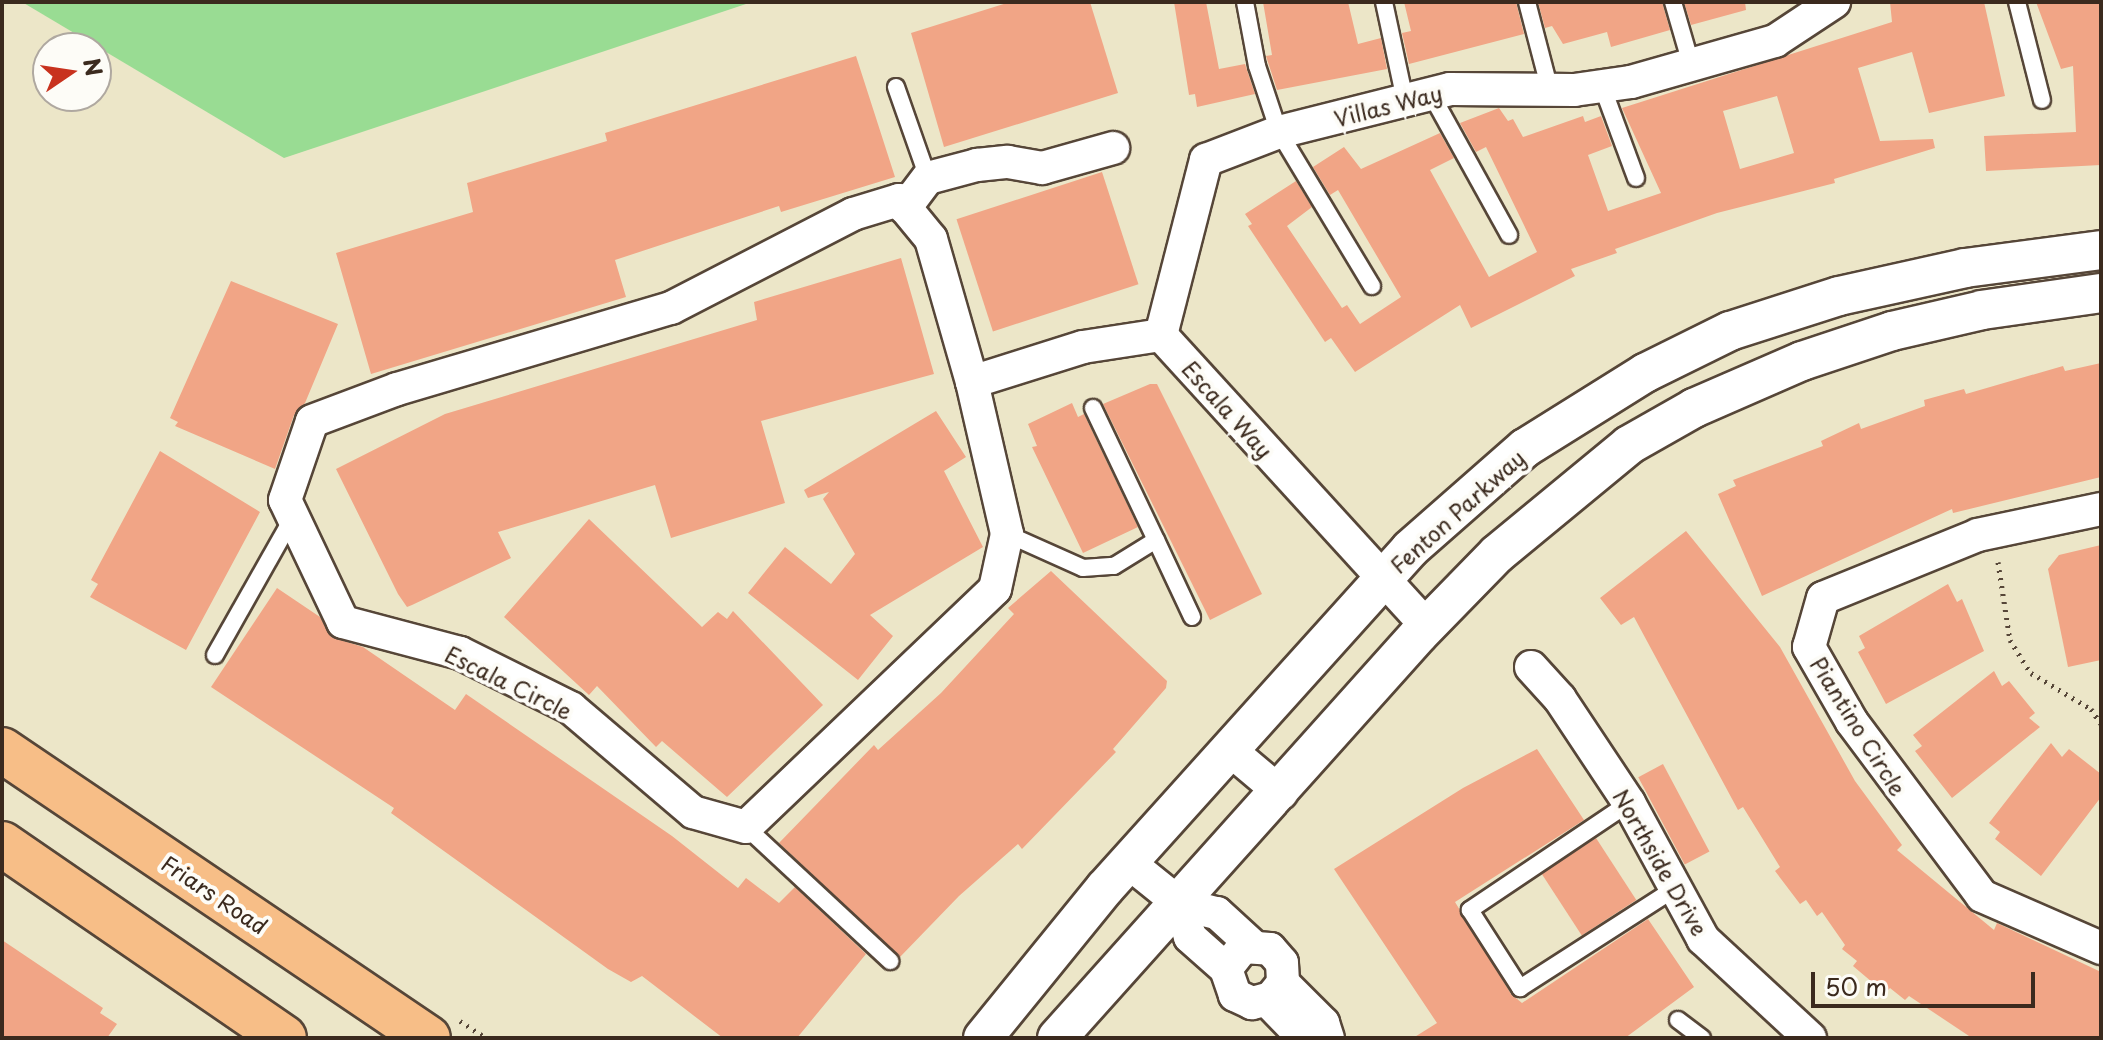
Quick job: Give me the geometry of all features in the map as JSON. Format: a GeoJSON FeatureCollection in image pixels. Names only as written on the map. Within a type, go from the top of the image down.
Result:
{"type":"FeatureCollection","features":[{"type":"Feature","properties":{"kind":"highway","name":"Friars Road"},"geometry":{"type":"LineString","coordinates":[[2,750],[428,1038]]}},
{"type":"Feature","properties":{"kind":"highway"},"geometry":{"type":"LineString","coordinates":[[2,844],[284,1038]]}},
{"type":"Feature","properties":{"kind":"street","name":"Villas Way"},"geometry":{"type":"LineString","coordinates":[[1161,335],[1206,160],[1279,132],[1450,89],[1550,90],[1602,86],[1691,64],[1775,41],[1825,5]]}},
{"type":"Feature","properties":{"kind":"street"},"geometry":{"type":"LineString","coordinates":[[746,827],[995,589],[1007,534],[972,382],[931,239],[905,208],[928,178],[977,165],[1008,162],[1042,168],[1113,148]]}},
{"type":"Feature","properties":{"kind":"street","name":"Escala Circle"},"geometry":{"type":"LineString","coordinates":[[746,827],[693,812],[571,708],[460,653],[343,622],[285,500],[312,421],[397,389],[671,308],[853,214],[899,200],[905,208]]}},
{"type":"Feature","properties":{"kind":"street","name":"Fenton Parkway"},"geometry":{"type":"LineString","coordinates":[[983,1038],[1128,862],[1410,549],[1525,448],[1645,373],[1730,331],[1839,296],[1965,268],[2101,250]]}},
{"type":"Feature","properties":{"kind":"street"},"geometry":{"type":"LineString","coordinates":[[1057,1038],[1281,793],[1427,626],[1568,492],[1629,445],[1694,408],[1802,361],[1892,331],[1982,310],[2101,293]]}},
{"type":"Feature","properties":{"kind":"street"},"geometry":{"type":"LineString","coordinates":[[972,382],[1083,347],[1161,335]]}},
{"type":"Feature","properties":{"kind":"street","name":"Escala Way"},"geometry":{"type":"LineString","coordinates":[[1161,335],[1427,626]]}},
{"type":"Feature","properties":{"kind":"street","name":"Piantino Circle"},"geometry":{"type":"LineString","coordinates":[[2101,509],[1994,532],[1823,598],[1809,647],[1852,722],[1982,896],[2101,948]]}},
{"type":"Feature","properties":{"kind":"street","name":"Northside Drive"},"geometry":{"type":"LineString","coordinates":[[1531,667],[1560,699],[1629,803],[1703,939],[1810,1038]]}},
{"type":"Feature","properties":{"kind":"street"},"geometry":{"type":"LineString","coordinates":[[1230,750],[1281,793]]}},
{"type":"Feature","properties":{"kind":"street"},"geometry":{"type":"LineString","coordinates":[[1128,862],[1180,904],[1217,913],[1252,945],[1277,955],[1275,991],[1304,1038]]}},
{"type":"Feature","properties":{"kind":"street"},"geometry":{"type":"LineString","coordinates":[[1180,904],[1190,937],[1226,969],[1235,995],[1252,1003],[1275,991]]}},
{"type":"Feature","properties":{"kind":"street"},"geometry":{"type":"LineString","coordinates":[[1226,969],[1235,952],[1252,945]]}},
{"type":"Feature","properties":{"kind":"street"},"geometry":{"type":"LineString","coordinates":[[1275,991],[1323,1023],[1328,1038]]}},
{"type":"Feature","properties":{"kind":"lane"},"geometry":{"type":"LineString","coordinates":[[1245,2],[1257,66],[1279,132],[1372,286]]}},
{"type":"Feature","properties":{"kind":"lane"},"geometry":{"type":"LineString","coordinates":[[1384,2],[1418,97],[1509,235]]}},
{"type":"Feature","properties":{"kind":"lane"},"geometry":{"type":"LineString","coordinates":[[1527,2],[1550,90]]}},
{"type":"Feature","properties":{"kind":"lane"},"geometry":{"type":"LineString","coordinates":[[1673,2],[1691,64]]}},
{"type":"Feature","properties":{"kind":"lane"},"geometry":{"type":"LineString","coordinates":[[2017,2],[2042,100]]}},
{"type":"Feature","properties":{"kind":"lane"},"geometry":{"type":"LineString","coordinates":[[1602,86],[1636,178]]}},
{"type":"Feature","properties":{"kind":"lane"},"geometry":{"type":"LineString","coordinates":[[896,87],[928,178]]}},
{"type":"Feature","properties":{"kind":"lane"},"geometry":{"type":"LineString","coordinates":[[1093,408],[1192,617]]}},
{"type":"Feature","properties":{"kind":"lane"},"geometry":{"type":"LineString","coordinates":[[215,655],[293,517]]}},
{"type":"Feature","properties":{"kind":"lane"},"geometry":{"type":"LineString","coordinates":[[1007,534],[1083,568],[1114,566],[1156,540]]}},
{"type":"Feature","properties":{"kind":"lane"},"geometry":{"type":"LineString","coordinates":[[1629,803],[1470,910],[1520,988],[1676,888]]}},
{"type":"Feature","properties":{"kind":"lane"},"geometry":{"type":"LineString","coordinates":[[746,827],[890,961]]}},
{"type":"Feature","properties":{"kind":"lane"},"geometry":{"type":"LineString","coordinates":[[1678,1020],[1702,1038]]}},
{"type":"Feature","properties":{"kind":"path"},"geometry":{"type":"LineString","coordinates":[[1994,532],[2010,640],[2031,673],[2101,712]]}},
{"type":"Feature","properties":{"kind":"path"},"geometry":{"type":"LineString","coordinates":[[2091,709],[2101,724]]}},
{"type":"Feature","properties":{"kind":"green space"},"geometry":{"type":"Polygon","coordinates":[[[22,2],[752,2],[284,158],[112,56],[112,32],[72,32],[22,2]]]}},
{"type":"Feature","properties":{"kind":"building"},"geometry":{"type":"Polygon","coordinates":[[[1010,2],[1090,2],[1118,93],[944,147],[911,33],[1010,2]]]}},
{"type":"Feature","properties":{"kind":"building"},"geometry":{"type":"Polygon","coordinates":[[[1174,2],[1206,2],[1219,69],[1245,64],[1255,94],[1197,107],[1195,94],[1189,95],[1174,2]]]}},
{"type":"Feature","properties":{"kind":"building"},"geometry":{"type":"Polygon","coordinates":[[[1263,2],[1348,2],[1358,44],[1381,38],[1387,69],[1277,90],[1266,56],[1272,55],[1263,2]]]}},
{"type":"Feature","properties":{"kind":"building"},"geometry":{"type":"Polygon","coordinates":[[[1404,2],[1516,2],[1524,34],[1409,64],[1402,33],[1411,31],[1404,2]]]}},
{"type":"Feature","properties":{"kind":"building"},"geometry":{"type":"Polygon","coordinates":[[[1538,2],[1662,2],[1670,30],[1611,47],[1607,32],[1563,44],[1552,26],[1545,28],[1538,2]]]}},
{"type":"Feature","properties":{"kind":"building"},"geometry":{"type":"Polygon","coordinates":[[[1684,2],[1745,2],[1746,10],[1691,25],[1684,2]]]}},
{"type":"Feature","properties":{"kind":"building"},"geometry":{"type":"Polygon","coordinates":[[[1890,2],[1984,2],[2005,96],[1929,113],[1912,52],[1858,68],[1880,141],[1933,139],[1935,148],[1834,179],[1835,183],[1717,213],[1615,249],[1617,253],[1571,269],[1575,276],[1471,328],[1460,305],[1355,372],[1331,338],[1325,342],[1248,226],[1252,224],[1245,214],[1296,181],[1312,207],[1287,226],[1342,308],[1347,305],[1360,324],[1401,297],[1338,190],[1330,195],[1313,167],[1344,147],[1361,169],[1440,133],[1454,158],[1430,170],[1489,277],[1537,252],[1486,147],[1476,152],[1460,123],[1499,108],[1508,121],[1513,119],[1523,137],[1583,116],[1585,122],[1601,116],[1612,146],[1588,155],[1608,211],[1661,193],[1622,108],[1892,22],[1890,2]],[[1777,96],[1723,111],[1740,169],[1794,153],[1777,96]]]}},
{"type":"Feature","properties":{"kind":"building"},"geometry":{"type":"Polygon","coordinates":[[[2036,2],[2101,2],[2101,165],[1986,171],[1984,136],[2076,132],[2073,66],[2061,69],[2036,2]]]}},
{"type":"Feature","properties":{"kind":"building"},"geometry":{"type":"Polygon","coordinates":[[[856,56],[895,177],[781,212],[779,206],[615,260],[626,297],[371,374],[336,253],[473,212],[467,183],[607,141],[605,133],[856,56]]]}},
{"type":"Feature","properties":{"kind":"building"},"geometry":{"type":"Polygon","coordinates":[[[1102,172],[1138,284],[993,332],[956,219],[1102,172]]]}},
{"type":"Feature","properties":{"kind":"building"},"geometry":{"type":"Polygon","coordinates":[[[901,258],[934,374],[761,421],[785,503],[671,538],[655,485],[498,532],[511,558],[407,607],[398,594],[336,469],[445,414],[757,320],[754,302],[901,258]]]}},
{"type":"Feature","properties":{"kind":"building"},"geometry":{"type":"Polygon","coordinates":[[[231,281],[338,324],[305,403],[294,415],[275,469],[175,426],[178,422],[170,418],[231,281]]]}},
{"type":"Feature","properties":{"kind":"building"},"geometry":{"type":"Polygon","coordinates":[[[2101,363],[2101,477],[1953,513],[1952,509],[1762,596],[1718,494],[1736,486],[1733,480],[1823,446],[1821,441],[1859,423],[1861,429],[1925,406],[1924,400],[1964,389],[1966,394],[2063,366],[2065,371],[2101,363]]]}},
{"type":"Feature","properties":{"kind":"building"},"geometry":{"type":"Polygon","coordinates":[[[1150,384],[1157,384],[1262,594],[1210,620],[1103,404],[1150,384]]]}},
{"type":"Feature","properties":{"kind":"building"},"geometry":{"type":"Polygon","coordinates":[[[1072,403],[1078,417],[1084,414],[1138,527],[1083,553],[1032,447],[1037,446],[1028,424],[1072,403]]]}},
{"type":"Feature","properties":{"kind":"building"},"geometry":{"type":"Polygon","coordinates":[[[936,411],[966,457],[944,471],[983,547],[870,615],[893,636],[858,680],[748,593],[785,547],[831,584],[855,554],[823,499],[829,492],[808,498],[804,490],[936,411]]]}},
{"type":"Feature","properties":{"kind":"building"},"geometry":{"type":"Polygon","coordinates":[[[160,451],[260,512],[186,650],[90,597],[98,584],[91,580],[160,451]]]}},
{"type":"Feature","properties":{"kind":"building"},"geometry":{"type":"Polygon","coordinates":[[[589,519],[702,627],[718,612],[727,619],[733,611],[823,705],[727,797],[662,741],[656,747],[597,686],[589,695],[504,617],[589,519]]]}},
{"type":"Feature","properties":{"kind":"building"},"geometry":{"type":"Polygon","coordinates":[[[1686,531],[1780,647],[1855,781],[1902,845],[1897,850],[1994,930],[1997,923],[2101,972],[2101,1038],[1972,1038],[1909,996],[1905,1000],[1890,988],[1885,993],[1853,966],[1857,961],[1842,949],[1845,945],[1822,912],[1817,916],[1806,900],[1800,904],[1775,871],[1780,867],[1743,807],[1738,810],[1634,617],[1621,625],[1600,598],[1686,531]]]}},
{"type":"Feature","properties":{"kind":"building"},"geometry":{"type":"Polygon","coordinates":[[[2101,545],[2101,660],[2068,667],[2048,569],[2059,555],[2101,545]]]}},
{"type":"Feature","properties":{"kind":"building"},"geometry":{"type":"Polygon","coordinates":[[[1051,571],[1167,681],[1166,688],[1113,749],[1116,752],[1022,849],[1018,844],[959,896],[900,957],[779,843],[874,745],[878,750],[941,693],[1014,614],[1008,608],[1051,571]]]}},
{"type":"Feature","properties":{"kind":"building"},"geometry":{"type":"Polygon","coordinates":[[[1948,584],[1957,602],[1962,599],[1984,651],[1886,704],[1858,652],[1865,648],[1859,636],[1948,584]]]}},
{"type":"Feature","properties":{"kind":"building"},"geometry":{"type":"Polygon","coordinates":[[[277,588],[320,617],[331,637],[363,647],[455,710],[466,694],[672,836],[738,888],[746,878],[779,903],[795,887],[866,954],[797,1038],[723,1038],[642,976],[631,982],[608,969],[391,813],[394,808],[211,687],[277,588]]]}},
{"type":"Feature","properties":{"kind":"building"},"geometry":{"type":"Polygon","coordinates":[[[1994,671],[2002,686],[2009,681],[2035,713],[2029,718],[2040,727],[1952,798],[1915,751],[1922,746],[1913,735],[1994,671]]]}},
{"type":"Feature","properties":{"kind":"building"},"geometry":{"type":"Polygon","coordinates":[[[2051,743],[2062,757],[2069,749],[2101,774],[2101,797],[2041,876],[1995,839],[2000,832],[1989,823],[2051,743]]]}},
{"type":"Feature","properties":{"kind":"building"},"geometry":{"type":"Polygon","coordinates":[[[1537,749],[1584,820],[1455,902],[1511,994],[1522,1003],[1648,919],[1694,987],[1625,1038],[1413,1038],[1437,1023],[1334,869],[1463,788],[1537,749]]]}},
{"type":"Feature","properties":{"kind":"building"},"geometry":{"type":"Polygon","coordinates":[[[1663,764],[1709,851],[1685,865],[1638,777],[1663,764]]]}},
{"type":"Feature","properties":{"kind":"building"},"geometry":{"type":"Polygon","coordinates":[[[1596,838],[1636,900],[1582,935],[1541,873],[1596,838]]]}},
{"type":"Feature","properties":{"kind":"building"},"geometry":{"type":"Polygon","coordinates":[[[2,940],[103,1008],[100,1013],[117,1024],[107,1038],[2,1038],[2,940]]]}}]}
